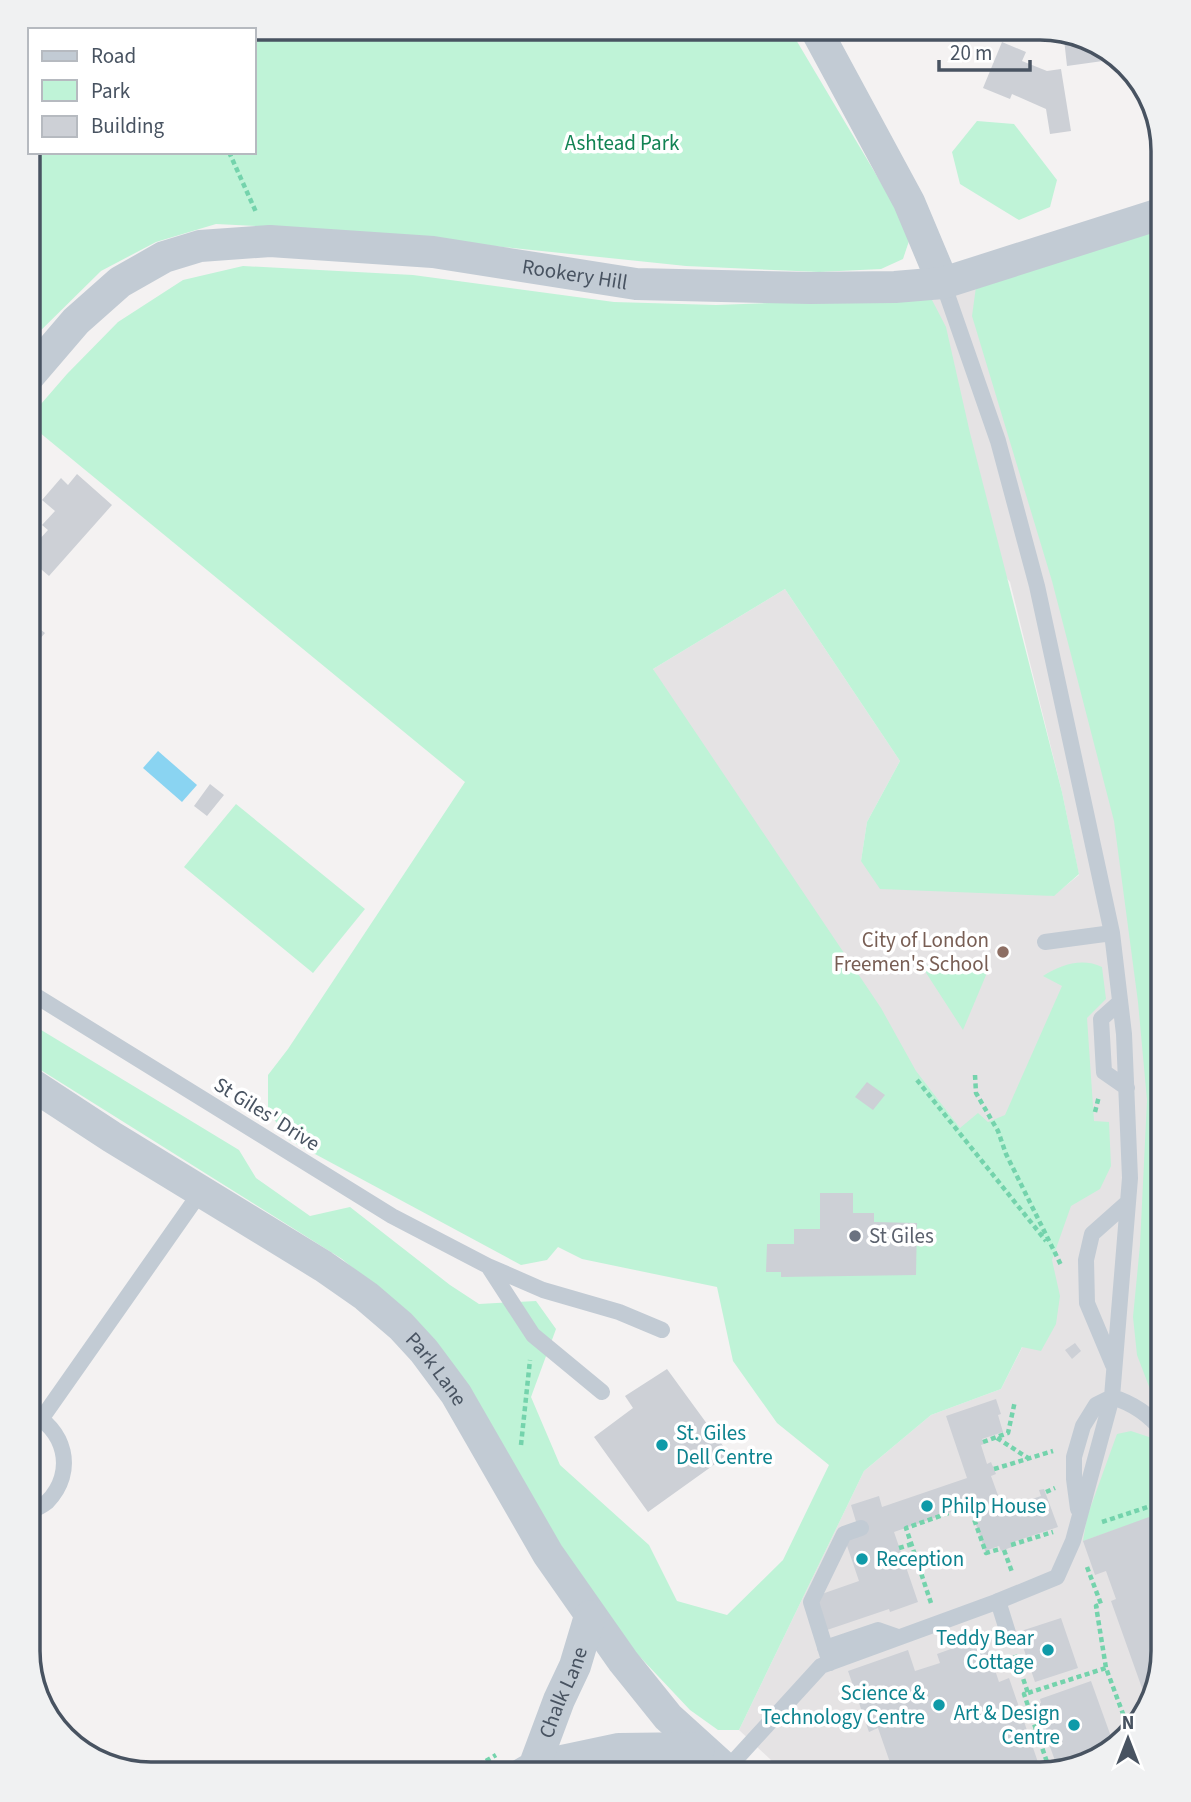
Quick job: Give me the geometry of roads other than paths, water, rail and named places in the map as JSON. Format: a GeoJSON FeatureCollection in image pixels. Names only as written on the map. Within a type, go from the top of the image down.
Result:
{"type":"FeatureCollection","features":[{"type":"Feature","properties":{"kind":"street"},"geometry":{"type":"LineString","coordinates":[[821,40],[909,202],[943,283]]}},
{"type":"Feature","properties":{"kind":"street","name":"Rookery Hill"},"geometry":{"type":"LineString","coordinates":[[40,363],[76,321],[120,282],[164,257],[200,246],[270,241],[433,252],[636,284],[695,287],[895,287],[943,283],[1151,217]]}},
{"type":"Feature","properties":{"kind":"street","name":"Park Lane"},"geometry":{"type":"LineString","coordinates":[[40,1090],[323,1266],[366,1296],[401,1326],[424,1351],[456,1394],[548,1554],[590,1616],[646,1692],[716,1762]]}},
{"type":"Feature","properties":{"kind":"street","name":"Chalk Lane"},"geometry":{"type":"LineString","coordinates":[[532,1762],[575,1666],[590,1616]]}},
{"type":"Feature","properties":{"kind":"street","name":"Chalk Lane"},"geometry":{"type":"LineString","coordinates":[[562,1762],[618,1749],[699,1748]]}},
{"type":"Feature","properties":{"kind":"lane"},"geometry":{"type":"LineString","coordinates":[[737,1762],[826,1659],[898,1637],[1057,1577],[1085,1521],[1112,1397],[1130,1178],[1127,1088],[1112,933],[1037,586],[998,441],[943,283]]}},
{"type":"Feature","properties":{"kind":"lane"},"geometry":{"type":"LineString","coordinates":[[1045,942],[1112,933]]}},
{"type":"Feature","properties":{"kind":"lane","name":"St Giles' Drive"},"geometry":{"type":"LineString","coordinates":[[40,998],[393,1216],[488,1266],[543,1290],[619,1312],[662,1330]]}},
{"type":"Feature","properties":{"kind":"lane"},"geometry":{"type":"LineString","coordinates":[[1120,1002],[1101,1019],[1104,1072],[1127,1088]]}},
{"type":"Feature","properties":{"kind":"lane"},"geometry":{"type":"LineString","coordinates":[[40,1408],[202,1190]]}},
{"type":"Feature","properties":{"kind":"lane"},"geometry":{"type":"LineString","coordinates":[[1114,1367],[1087,1303],[1086,1261],[1092,1234],[1128,1202]]}},
{"type":"Feature","properties":{"kind":"lane","name":"St Giles' Drive"},"geometry":{"type":"LineString","coordinates":[[488,1266],[533,1335],[602,1392]]}},
{"type":"Feature","properties":{"kind":"lane"},"geometry":{"type":"LineString","coordinates":[[1112,1397],[1130,1403],[1151,1419]]}},
{"type":"Feature","properties":{"kind":"lane"},"geometry":{"type":"LineString","coordinates":[[40,1420],[58,1436],[65,1459],[60,1483],[46,1503],[40,1506]]}},
{"type":"Feature","properties":{"kind":"lane"},"geometry":{"type":"LineString","coordinates":[[826,1659],[811,1602],[844,1534],[861,1528]]}},
{"type":"Feature","properties":{"kind":"lane"},"geometry":{"type":"LineString","coordinates":[[998,1601],[1008,1633]]}},
{"type":"Feature","properties":{"kind":"water"},"geometry":{"type":"Polygon","coordinates":[[[158,751],[197,785],[182,802],[143,768],[158,751]]]}},
{"type":"Feature","properties":{"kind":"place","name":"City of London Freemen's School"},"geometry":{"type":"Point","coordinates":[1003,952]}},
{"type":"Feature","properties":{"kind":"place","name":"St Giles"},"geometry":{"type":"Point","coordinates":[855,1236]}},
{"type":"Feature","properties":{"kind":"place","name":"St. Giles Dell Centre"},"geometry":{"type":"Point","coordinates":[662,1445]}},
{"type":"Feature","properties":{"kind":"place","name":"Philp House"},"geometry":{"type":"Point","coordinates":[927,1506]}},
{"type":"Feature","properties":{"kind":"place","name":"Reception"},"geometry":{"type":"Point","coordinates":[862,1559]}},
{"type":"Feature","properties":{"kind":"place","name":"Teddy Bear Cottage"},"geometry":{"type":"Point","coordinates":[1048,1650]}},
{"type":"Feature","properties":{"kind":"place","name":"Science & Technology Centre"},"geometry":{"type":"Point","coordinates":[939,1705]}},
{"type":"Feature","properties":{"kind":"place","name":"Art & Design Centre"},"geometry":{"type":"Point","coordinates":[1074,1725]}},
{"type":"Feature","properties":{"kind":"park label","name":"Ashtead Park"},"geometry":{"type":"Point","coordinates":[622,143]}}]}
